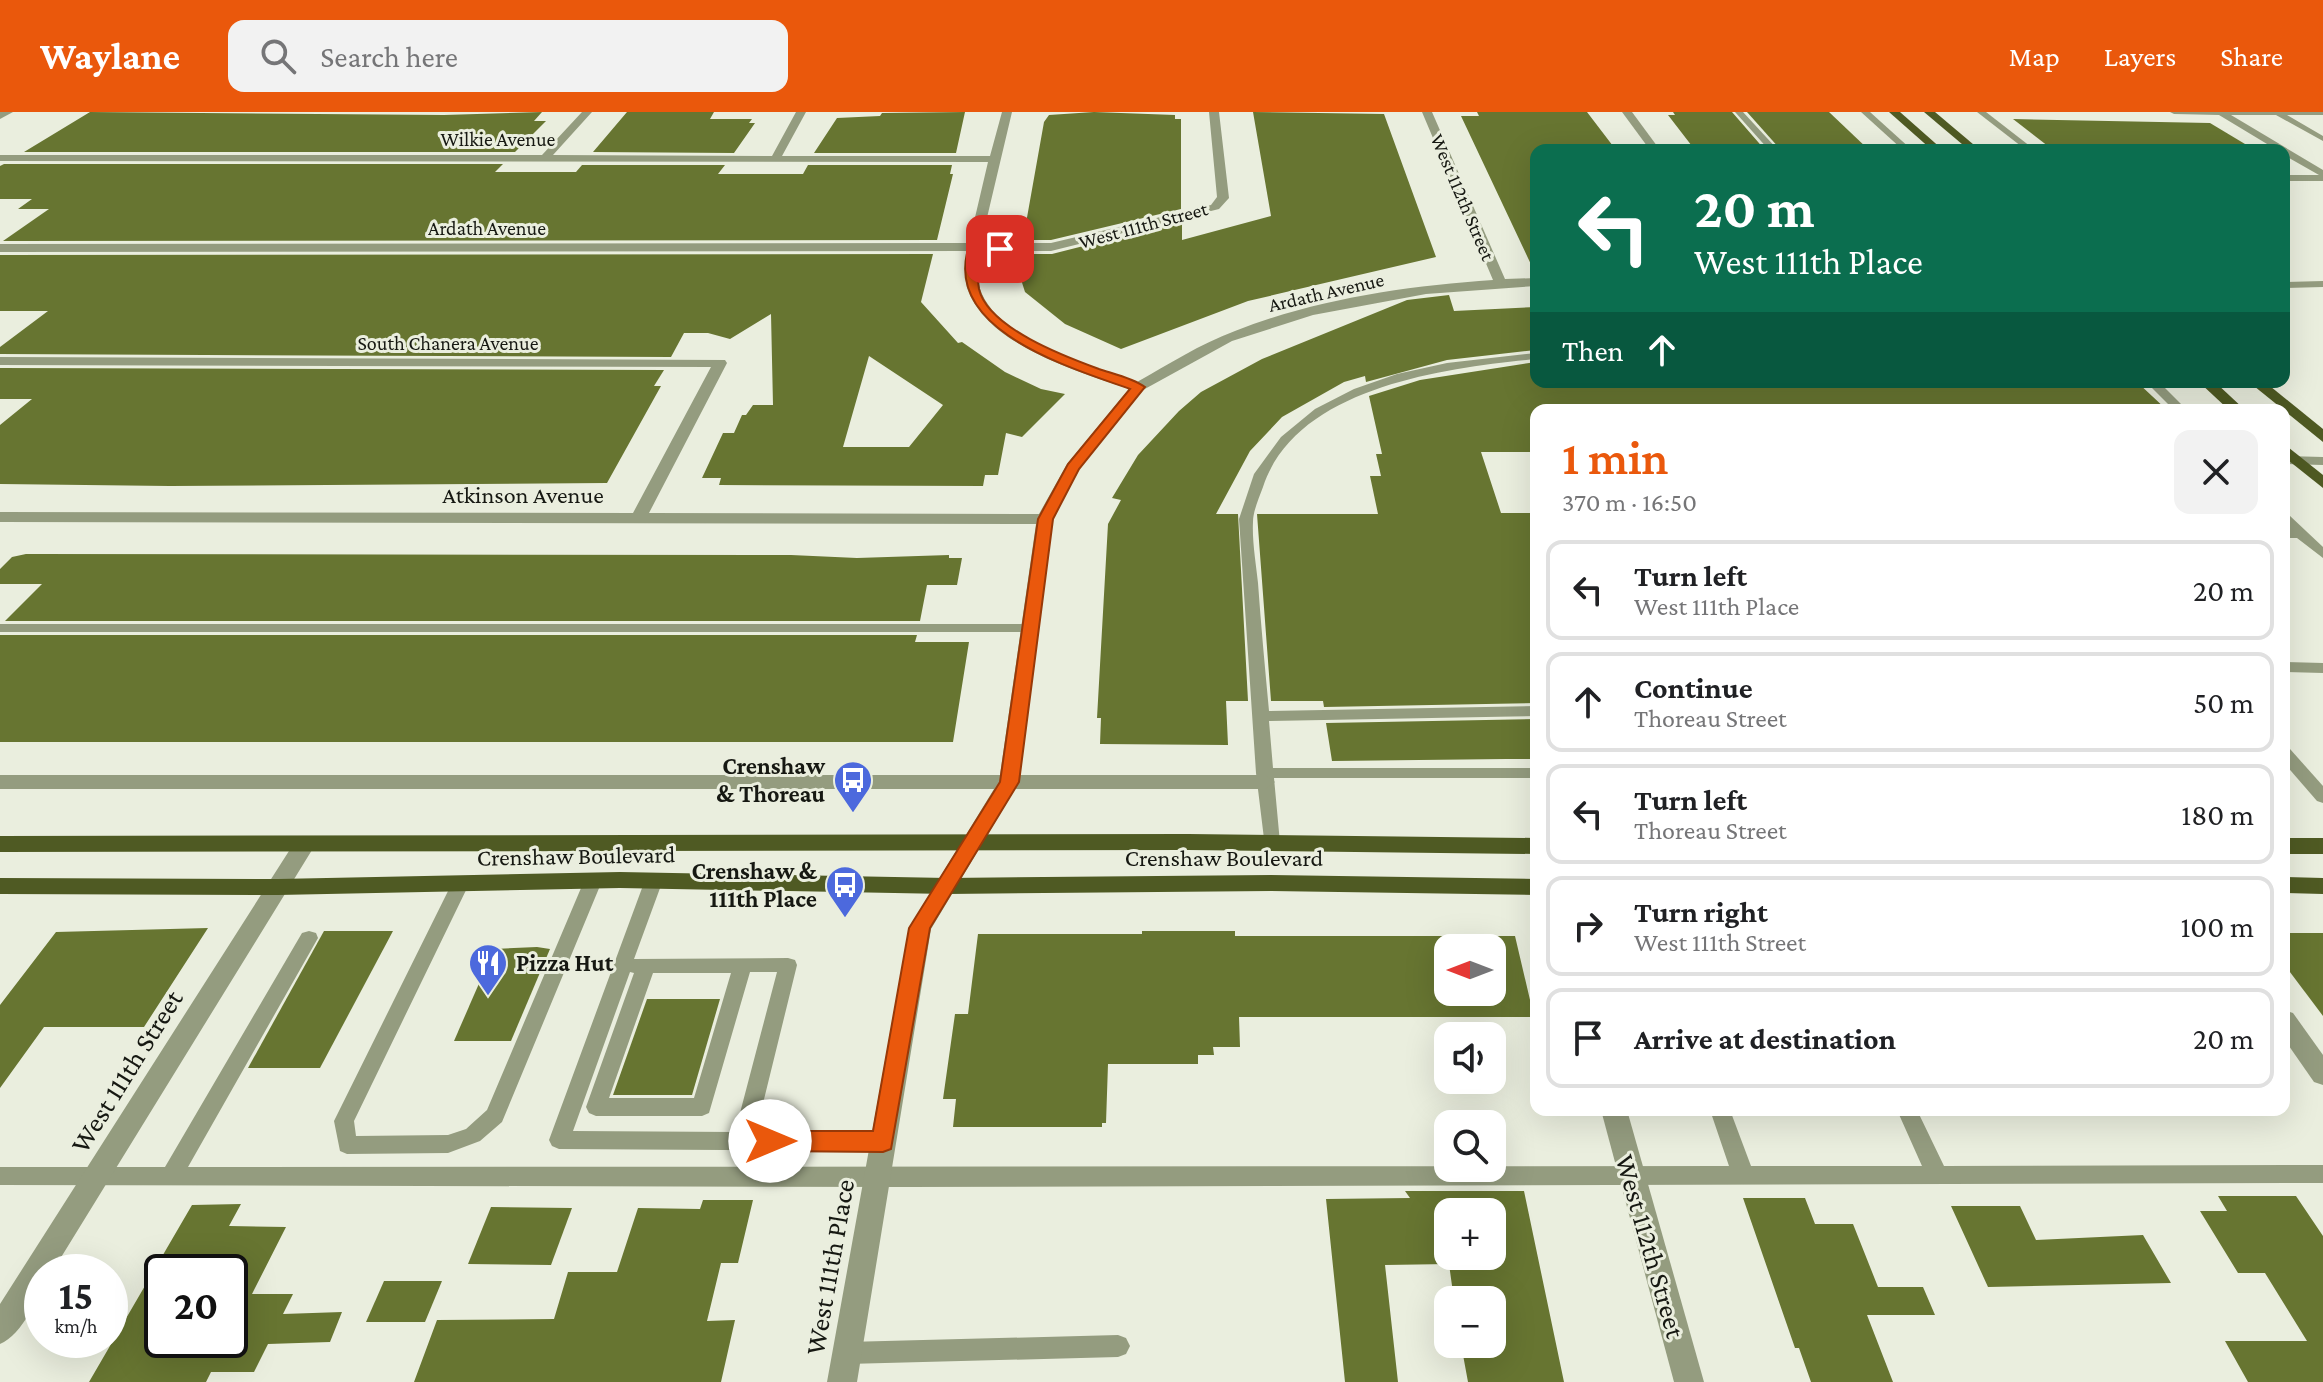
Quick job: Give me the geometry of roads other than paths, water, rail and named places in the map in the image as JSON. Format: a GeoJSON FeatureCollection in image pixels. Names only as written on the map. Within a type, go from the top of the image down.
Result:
{"type":"FeatureCollection","features":[{"type":"Feature","properties":{"kind":"main road"},"geometry":{"type":"LineString","coordinates":[[1894,112],[1931,144]]}},
{"type":"Feature","properties":{"kind":"main road"},"geometry":{"type":"LineString","coordinates":[[1929,112],[1968,144]]}},
{"type":"Feature","properties":{"kind":"main road"},"geometry":{"type":"LineString","coordinates":[[2213,388],[2231,404]]}},
{"type":"Feature","properties":{"kind":"main road"},"geometry":{"type":"LineString","coordinates":[[2263,388],[2283,404]]}},
{"type":"Feature","properties":{"kind":"main road"},"geometry":{"type":"LineString","coordinates":[[2290,410],[2323,437]]}},
{"type":"Feature","properties":{"kind":"main road"},"geometry":{"type":"LineString","coordinates":[[2290,458],[2323,483]]}},
{"type":"Feature","properties":{"kind":"main road","name":"Crenshaw Boulevard"},"geometry":{"type":"LineString","coordinates":[[0,844],[1271,843],[1530,846]]}},
{"type":"Feature","properties":{"kind":"main road"},"geometry":{"type":"LineString","coordinates":[[2290,846],[2323,846]]}},
{"type":"Feature","properties":{"kind":"main road","name":"Crenshaw Boulevard"},"geometry":{"type":"LineString","coordinates":[[0,886],[278,887],[654,880],[947,886],[1271,883],[1530,887]]}},
{"type":"Feature","properties":{"kind":"main road"},"geometry":{"type":"LineString","coordinates":[[2290,885],[2323,886]]}},
{"type":"Feature","properties":{"kind":"street"},"geometry":{"type":"LineString","coordinates":[[0,116],[8,112]]}},
{"type":"Feature","properties":{"kind":"street"},"geometry":{"type":"LineString","coordinates":[[546,157],[587,112]]}},
{"type":"Feature","properties":{"kind":"street"},"geometry":{"type":"LineString","coordinates":[[775,159],[801,112]]}},
{"type":"Feature","properties":{"kind":"street"},"geometry":{"type":"LineString","coordinates":[[1007,112],[973,249],[974,292],[996,322],[1028,343],[1073,364],[1138,387],[1073,467],[1045,519],[1009,782]]}},
{"type":"Feature","properties":{"kind":"street","name":"West 111th Street"},"geometry":{"type":"LineString","coordinates":[[973,249],[1022,249],[1076,243],[1215,207],[1223,198],[1214,112]]}},
{"type":"Feature","properties":{"kind":"street","name":"West 112th Street"},"geometry":{"type":"LineString","coordinates":[[1427,112],[1500,282]]}},
{"type":"Feature","properties":{"kind":"street"},"geometry":{"type":"LineString","coordinates":[[1627,112],[1651,144]]}},
{"type":"Feature","properties":{"kind":"street","name":"Wilkie Avenue"},"geometry":{"type":"LineString","coordinates":[[0,158],[996,159]]}},
{"type":"Feature","properties":{"kind":"street","name":"Ardath Avenue"},"geometry":{"type":"LineString","coordinates":[[0,248],[973,249]]}},
{"type":"Feature","properties":{"kind":"street","name":"Ardath Avenue"},"geometry":{"type":"LineString","coordinates":[[1138,387],[1198,353],[1243,333],[1367,300],[1500,282],[1530,282]]}},
{"type":"Feature","properties":{"kind":"street","name":"South Chanera Avenue"},"geometry":{"type":"LineString","coordinates":[[0,361],[720,363],[638,519]]}},
{"type":"Feature","properties":{"kind":"street","name":"Atkinson Avenue"},"geometry":{"type":"LineString","coordinates":[[0,517],[1045,519]]}},
{"type":"Feature","properties":{"kind":"street"},"geometry":{"type":"LineString","coordinates":[[0,782],[1009,782],[1264,778]]}},
{"type":"Feature","properties":{"kind":"street","name":"West 111th Place"},"geometry":{"type":"LineString","coordinates":[[842,1382],[920,928],[1009,782]]}},
{"type":"Feature","properties":{"kind":"street","name":"West 111th Street"},"geometry":{"type":"LineString","coordinates":[[0,1330],[304,845]]}},
{"type":"Feature","properties":{"kind":"street"},"geometry":{"type":"LineString","coordinates":[[2290,1028],[2323,1075]]}},
{"type":"Feature","properties":{"kind":"street","name":"West 112th Street"},"geometry":{"type":"LineString","coordinates":[[1616,1116],[1689,1382]]}},
{"type":"Feature","properties":{"kind":"lane"},"geometry":{"type":"LineString","coordinates":[[1739,112],[1768,144]]}},
{"type":"Feature","properties":{"kind":"lane"},"geometry":{"type":"LineString","coordinates":[[1865,112],[1901,144]]}},
{"type":"Feature","properties":{"kind":"lane"},"geometry":{"type":"LineString","coordinates":[[1981,112],[2023,144]]}},
{"type":"Feature","properties":{"kind":"lane"},"geometry":{"type":"LineString","coordinates":[[2174,112],[2323,113]]}},
{"type":"Feature","properties":{"kind":"lane"},"geometry":{"type":"LineString","coordinates":[[2221,113],[2274,144]]}},
{"type":"Feature","properties":{"kind":"lane"},"geometry":{"type":"LineString","coordinates":[[2277,113],[2323,139]]}},
{"type":"Feature","properties":{"kind":"lane"},"geometry":{"type":"LineString","coordinates":[[2290,154],[2323,176]]}},
{"type":"Feature","properties":{"kind":"lane"},"geometry":{"type":"LineString","coordinates":[[2290,178],[2323,176]]}},
{"type":"Feature","properties":{"kind":"lane"},"geometry":{"type":"LineString","coordinates":[[2290,285],[2323,284]]}},
{"type":"Feature","properties":{"kind":"lane"},"geometry":{"type":"LineString","coordinates":[[1271,843],[1246,519],[1251,490],[1265,463],[1285,438],[1311,417],[1345,397],[1431,368],[1530,357]]}},
{"type":"Feature","properties":{"kind":"lane"},"geometry":{"type":"LineString","coordinates":[[2158,388],[2175,404]]}},
{"type":"Feature","properties":{"kind":"lane"},"geometry":{"type":"LineString","coordinates":[[2290,457],[2323,461]]}},
{"type":"Feature","properties":{"kind":"lane"},"geometry":{"type":"LineString","coordinates":[[2290,524],[2323,554]]}},
{"type":"Feature","properties":{"kind":"lane"},"geometry":{"type":"LineString","coordinates":[[2290,534],[2300,534]]}},
{"type":"Feature","properties":{"kind":"lane"},"geometry":{"type":"LineString","coordinates":[[0,628],[1029,628]]}},
{"type":"Feature","properties":{"kind":"lane"},"geometry":{"type":"LineString","coordinates":[[2290,667],[2323,668]]}},
{"type":"Feature","properties":{"kind":"lane"},"geometry":{"type":"LineString","coordinates":[[1260,716],[1530,711]]}},
{"type":"Feature","properties":{"kind":"lane"},"geometry":{"type":"LineString","coordinates":[[2290,760],[2323,797]]}},
{"type":"Feature","properties":{"kind":"lane"},"geometry":{"type":"LineString","coordinates":[[1264,778],[1530,773]]}},
{"type":"Feature","properties":{"kind":"lane"},"geometry":{"type":"LineString","coordinates":[[654,880],[559,1140],[883,1142]]}},
{"type":"Feature","properties":{"kind":"lane"},"geometry":{"type":"LineString","coordinates":[[460,884],[344,1121],[347,1145],[448,1144],[473,1135],[495,1116],[593,881]]}},
{"type":"Feature","properties":{"kind":"lane"},"geometry":{"type":"LineString","coordinates":[[171,1177],[309,938]]}},
{"type":"Feature","properties":{"kind":"lane"},"geometry":{"type":"LineString","coordinates":[[622,967],[788,965],[743,1141]]}},
{"type":"Feature","properties":{"kind":"lane"},"geometry":{"type":"LineString","coordinates":[[646,966],[596,1107],[702,1107],[742,966]]}},
{"type":"Feature","properties":{"kind":"lane"},"geometry":{"type":"LineString","coordinates":[[1722,1116],[1743,1175]]}},
{"type":"Feature","properties":{"kind":"lane"},"geometry":{"type":"LineString","coordinates":[[1910,1116],[1937,1174]]}},
{"type":"Feature","properties":{"kind":"lane"},"geometry":{"type":"LineString","coordinates":[[0,1176],[876,1178],[2323,1174]]}},
{"type":"Feature","properties":{"kind":"lane"},"geometry":{"type":"LineString","coordinates":[[847,1353],[1118,1346]]}},
{"type":"Feature","properties":{"kind":"place","name":"Crenshaw & Thoreau"},"geometry":{"type":"Point","coordinates":[853,814]}},
{"type":"Feature","properties":{"kind":"place","name":"Crenshaw & 111th Place"},"geometry":{"type":"Point","coordinates":[845,919]}},
{"type":"Feature","properties":{"kind":"place","name":"Pizza Hut"},"geometry":{"type":"Point","coordinates":[488,997]}}]}
